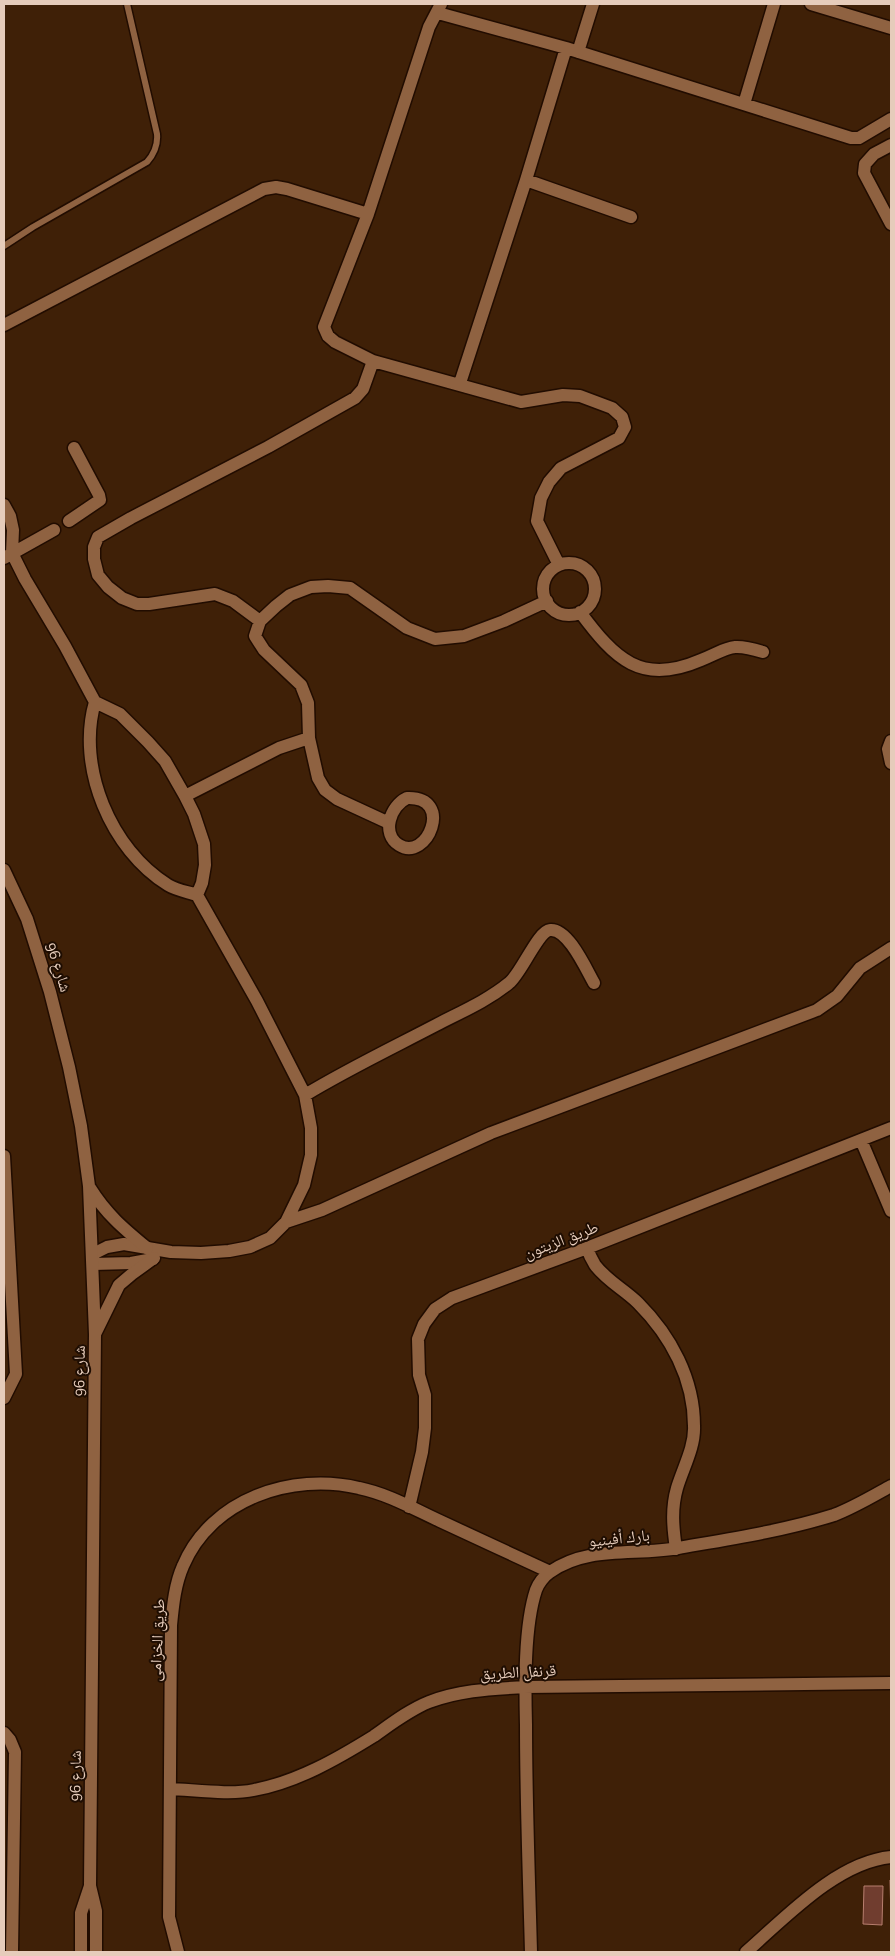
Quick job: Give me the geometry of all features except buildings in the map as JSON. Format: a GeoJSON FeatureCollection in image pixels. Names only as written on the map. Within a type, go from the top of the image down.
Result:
{"type":"FeatureCollection","features":[{"type":"Feature","properties":{"kind":"street"},"geometry":{"type":"LineString","coordinates":[[460,383],[526,180],[572,50],[593,4]]}},
{"type":"Feature","properties":{"kind":"street"},"geometry":{"type":"LineString","coordinates":[[744,104],[774,4]]}},
{"type":"Feature","properties":{"kind":"street"},"geometry":{"type":"LineString","coordinates":[[811,4],[891,28]]}},
{"type":"Feature","properties":{"kind":"street"},"geometry":{"type":"LineString","coordinates":[[559,565],[537,521],[541,498],[549,482],[561,468],[619,438],[625,427],[622,417],[612,408],[580,396],[563,395],[521,402],[460,383],[373,361],[335,342],[328,336],[324,327],[368,214],[429,27],[439,8],[851,138],[860,138],[891,119]]}},
{"type":"Feature","properties":{"kind":"street"},"geometry":{"type":"LineString","coordinates":[[891,145],[874,154],[865,164],[864,173],[891,224]]}},
{"type":"Feature","properties":{"kind":"street"},"geometry":{"type":"LineString","coordinates":[[526,180],[631,217]]}},
{"type":"Feature","properties":{"kind":"street"},"geometry":{"type":"LineString","coordinates":[[4,325],[264,189],[276,187],[286,189],[368,214]]}},
{"type":"Feature","properties":{"kind":"street"},"geometry":{"type":"LineString","coordinates":[[260,621],[233,601],[215,594],[149,604],[137,604],[122,598],[108,587],[98,575],[94,560],[94,547],[98,537],[356,398],[363,389],[373,361]]}},
{"type":"Feature","properties":{"kind":"street"},"geometry":{"type":"LineString","coordinates":[[69,521],[100,500],[74,448]]}},
{"type":"Feature","properties":{"kind":"street"},"geometry":{"type":"LineString","coordinates":[[4,505],[10,516],[13,530],[8,555],[65,646],[95,702],[120,714],[165,761],[194,814],[204,844],[205,865],[202,883],[197,895]]}},
{"type":"Feature","properties":{"kind":"street"},"geometry":{"type":"LineString","coordinates":[[8,555],[54,530]]}},
{"type":"Feature","properties":{"kind":"street"},"geometry":{"type":"LineString","coordinates":[[574,563],[588,571],[593,578],[595,594],[587,608],[580,612],[568,615],[561,613],[550,607],[546,601],[544,594],[545,580],[553,569],[559,565],[574,563]]}},
{"type":"Feature","properties":{"kind":"street"},"geometry":{"type":"LineString","coordinates":[[389,823],[337,799],[325,790],[318,778],[309,738],[308,703],[301,685],[264,650],[255,636],[260,621],[290,596],[311,587],[320,586],[350,588],[407,628],[435,639],[464,636],[504,621],[546,601]]}},
{"type":"Feature","properties":{"kind":"street"},"geometry":{"type":"LineString","coordinates":[[580,612],[595,632],[622,659],[641,669],[660,672],[677,669],[700,661],[727,648],[742,646],[763,652]]}},
{"type":"Feature","properties":{"kind":"street"},"geometry":{"type":"LineString","coordinates":[[93,1259],[107,1247],[124,1244],[150,1253],[229,1251],[250,1247],[270,1238],[286,1222],[304,1185],[311,1154],[311,1128],[305,1095],[262,1009],[197,895],[169,886],[141,863],[116,831],[102,803],[92,769],[89,736],[90,719],[95,702]]}},
{"type":"Feature","properties":{"kind":"street"},"geometry":{"type":"LineString","coordinates":[[185,796],[280,748],[309,738]]}},
{"type":"Feature","properties":{"kind":"street"},"geometry":{"type":"LineString","coordinates":[[891,741],[888,749],[891,764]]}},
{"type":"Feature","properties":{"kind":"street","name":"شارع 96"},"geometry":{"type":"LineString","coordinates":[[4,870],[27,919],[50,992],[69,1067],[81,1126],[89,1186],[95,1334],[90,1886],[96,1911],[96,1952]]}},
{"type":"Feature","properties":{"kind":"street"},"geometry":{"type":"LineString","coordinates":[[305,1095],[337,1076],[484,1000],[510,982],[524,965],[542,933],[548,930],[557,930],[569,939],[594,983]]}},
{"type":"Feature","properties":{"kind":"street"},"geometry":{"type":"LineString","coordinates":[[286,1222],[322,1210],[491,1133],[817,1010],[837,996],[860,968],[891,948]]}},
{"type":"Feature","properties":{"kind":"street","name":"طريق الزيتون"},"geometry":{"type":"LineString","coordinates":[[409,1506],[422,1452],[425,1428],[425,1395],[419,1375],[418,1339],[424,1324],[435,1308],[452,1298],[586,1248],[891,1128]]}},
{"type":"Feature","properties":{"kind":"street"},"geometry":{"type":"LineString","coordinates":[[861,1140],[891,1211]]}},
{"type":"Feature","properties":{"kind":"street"},"geometry":{"type":"LineString","coordinates":[[4,1156],[16,1374],[4,1398]]}},
{"type":"Feature","properties":{"kind":"street"},"geometry":{"type":"LineString","coordinates":[[89,1186],[102,1207],[150,1253]]}},
{"type":"Feature","properties":{"kind":"street"},"geometry":{"type":"LineString","coordinates":[[586,1248],[595,1265],[605,1276],[638,1302],[659,1327],[669,1341],[687,1380],[692,1399],[694,1427],[674,1505],[672,1521],[676,1549]]}},
{"type":"Feature","properties":{"kind":"street"},"geometry":{"type":"LineString","coordinates":[[93,1259],[131,1263],[150,1253]]}},
{"type":"Feature","properties":{"kind":"street"},"geometry":{"type":"LineString","coordinates":[[95,1334],[119,1285],[132,1274],[150,1253]]}},
{"type":"Feature","properties":{"kind":"street","name":"طريق الخزامى"},"geometry":{"type":"LineString","coordinates":[[178,1952],[169,1916],[171,1625],[174,1600],[183,1566],[202,1535],[221,1516],[245,1501],[284,1488],[304,1484],[325,1484],[375,1492],[550,1572]]}},
{"type":"Feature","properties":{"kind":"street","name":"بارك أفينيو"},"geometry":{"type":"LineString","coordinates":[[531,1952],[526,1687],[532,1608],[536,1588],[550,1572],[570,1562],[593,1555],[610,1552],[676,1549],[769,1532],[835,1514],[891,1486]]}},
{"type":"Feature","properties":{"kind":"street","name":"قرنفل الطريق"},"geometry":{"type":"LineString","coordinates":[[170,1789],[253,1790],[296,1777],[328,1763],[426,1703],[448,1695],[475,1690],[526,1687],[891,1682]]}},
{"type":"Feature","properties":{"kind":"street"},"geometry":{"type":"LineString","coordinates":[[4,1733],[16,1752],[12,1952]]}},
{"type":"Feature","properties":{"kind":"street"},"geometry":{"type":"LineString","coordinates":[[746,1952],[797,1906],[835,1878],[877,1858],[891,1857]]}},
{"type":"Feature","properties":{"kind":"street","name":"شارع 96"},"geometry":{"type":"LineString","coordinates":[[81,1952],[81,1913],[90,1886]]}},
{"type":"Feature","properties":{"kind":"lane"},"geometry":{"type":"LineString","coordinates":[[4,246],[33,227],[147,162],[156,149],[157,134],[127,4]]}}]}
